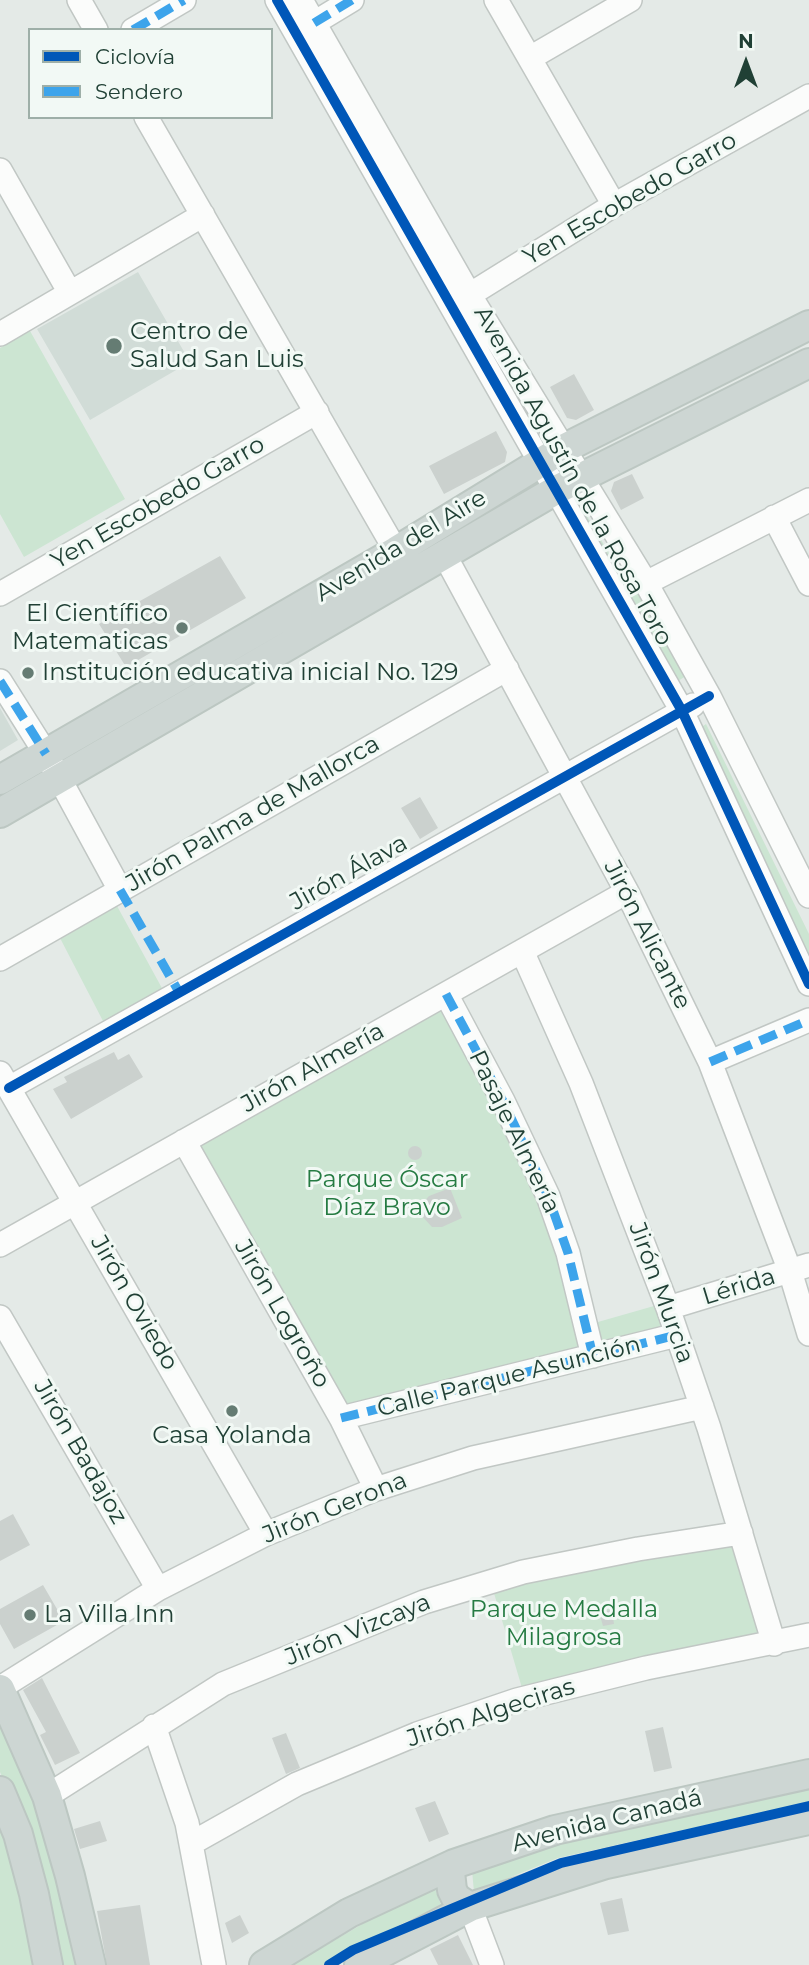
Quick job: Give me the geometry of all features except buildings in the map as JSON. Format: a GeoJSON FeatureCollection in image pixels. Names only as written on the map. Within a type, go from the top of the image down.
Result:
{"type":"FeatureCollection","features":[{"type":"Feature","properties":{"kind":"main road","name":"Avenida del Aire"},"geometry":{"type":"LineString","coordinates":[[0,780],[396,551],[550,457],[809,325]]}},
{"type":"Feature","properties":{"kind":"main road","name":"Avenida del Aire"},"geometry":{"type":"LineString","coordinates":[[0,813],[558,490],[809,363]]}},
{"type":"Feature","properties":{"kind":"main road"},"geometry":{"type":"LineString","coordinates":[[0,1689],[47,1796],[70,1876],[91,1965]]}},
{"type":"Feature","properties":{"kind":"main road","name":"Avenida Canadá"},"geometry":{"type":"LineString","coordinates":[[264,1965],[349,1913],[454,1864],[555,1830],[809,1774]]}},
{"type":"Feature","properties":{"kind":"main road"},"geometry":{"type":"LineString","coordinates":[[0,1791],[18,1834],[28,1870],[48,1965]]}},
{"type":"Feature","properties":{"kind":"main road","name":"Avenida Canadá"},"geometry":{"type":"LineString","coordinates":[[359,1965],[470,1907],[606,1864],[809,1820]]}},
{"type":"Feature","properties":{"kind":"main road"},"geometry":{"type":"LineString","coordinates":[[454,1864],[450,1881],[452,1890],[456,1898],[470,1907]]}},
{"type":"Feature","properties":{"kind":"street"},"geometry":{"type":"LineString","coordinates":[[79,0],[95,28]]}},
{"type":"Feature","properties":{"kind":"street"},"geometry":{"type":"LineString","coordinates":[[136,28],[184,0]]}},
{"type":"Feature","properties":{"kind":"street","name":"Avenida Agustín de la Rosa Toro"},"geometry":{"type":"LineString","coordinates":[[277,0],[461,300]]}},
{"type":"Feature","properties":{"kind":"street","name":"Avenida Agustín de la Rosa Toro"},"geometry":{"type":"LineString","coordinates":[[301,0],[461,300],[550,457],[558,490],[682,711],[809,984]]}},
{"type":"Feature","properties":{"kind":"street"},"geometry":{"type":"LineString","coordinates":[[314,23],[352,0]]}},
{"type":"Feature","properties":{"kind":"street"},"geometry":{"type":"LineString","coordinates":[[496,0],[614,205]]}},
{"type":"Feature","properties":{"kind":"street"},"geometry":{"type":"LineString","coordinates":[[530,58],[630,0]]}},
{"type":"Feature","properties":{"kind":"street","name":"Yen Escobedo Garro"},"geometry":{"type":"LineString","coordinates":[[461,300],[614,205],[807,104]]}},
{"type":"Feature","properties":{"kind":"street"},"geometry":{"type":"LineString","coordinates":[[147,119],[396,551]]}},
{"type":"Feature","properties":{"kind":"street"},"geometry":{"type":"LineString","coordinates":[[0,171],[70,293]]}},
{"type":"Feature","properties":{"kind":"street"},"geometry":{"type":"LineString","coordinates":[[0,334],[203,215]]}},
{"type":"Feature","properties":{"kind":"street","name":"Yen Escobedo Garro"},"geometry":{"type":"LineString","coordinates":[[0,594],[317,412]]}},
{"type":"Feature","properties":{"kind":"street","name":"Avenida Agustín de la Rosa Toro"},"geometry":{"type":"LineString","coordinates":[[558,490],[646,583],[709,696],[809,897]]}},
{"type":"Feature","properties":{"kind":"street"},"geometry":{"type":"LineString","coordinates":[[646,583],[809,500]]}},
{"type":"Feature","properties":{"kind":"street"},"geometry":{"type":"LineString","coordinates":[[774,517],[809,584]]}},
{"type":"Feature","properties":{"kind":"street","name":"Jirón Alicante"},"geometry":{"type":"LineString","coordinates":[[444,554],[627,892],[710,1062],[800,1268],[809,1334]]}},
{"type":"Feature","properties":{"kind":"street","name":"Jirón Palma de Mallorca"},"geometry":{"type":"LineString","coordinates":[[0,959],[507,669]]}},
{"type":"Feature","properties":{"kind":"street"},"geometry":{"type":"LineString","coordinates":[[0,681],[46,754],[120,890]]}},
{"type":"Feature","properties":{"kind":"street","name":"Jirón Álava"},"geometry":{"type":"LineString","coordinates":[[5,1080],[565,779],[709,696]]}},
{"type":"Feature","properties":{"kind":"street","name":"Jirón Almería"},"geometry":{"type":"LineString","coordinates":[[0,1245],[627,892]]}},
{"type":"Feature","properties":{"kind":"street","name":"Jirón Murcia"},"geometry":{"type":"LineString","coordinates":[[522,951],[581,1083],[668,1308],[702,1407],[774,1644]]}},
{"type":"Feature","properties":{"kind":"street","name":"Pasaje Almería"},"geometry":{"type":"LineString","coordinates":[[446,994],[503,1101],[548,1196],[568,1253],[593,1356]]}},
{"type":"Feature","properties":{"kind":"street"},"geometry":{"type":"LineString","coordinates":[[710,1062],[809,1020]]}},
{"type":"Feature","properties":{"kind":"street","name":"Jirón Oviedo"},"geometry":{"type":"LineString","coordinates":[[5,1080],[266,1534]]}},
{"type":"Feature","properties":{"kind":"street","name":"Jirón Logroño"},"geometry":{"type":"LineString","coordinates":[[184,1141],[341,1418],[376,1489]]}},
{"type":"Feature","properties":{"kind":"street","name":"Lérida"},"geometry":{"type":"LineString","coordinates":[[668,1308],[800,1268]]}},
{"type":"Feature","properties":{"kind":"street","name":"Jirón Badajoz"},"geometry":{"type":"LineString","coordinates":[[0,1317],[158,1589]]}},
{"type":"Feature","properties":{"kind":"street","name":"Calle Parque Asunción"},"geometry":{"type":"LineString","coordinates":[[341,1418],[677,1335]]}},
{"type":"Feature","properties":{"kind":"street","name":"Jirón Gerona"},"geometry":{"type":"LineString","coordinates":[[0,1689],[158,1589],[266,1534],[376,1489],[472,1458],[702,1407]]}},
{"type":"Feature","properties":{"kind":"street","name":"Jirón Vizcaya"},"geometry":{"type":"LineString","coordinates":[[47,1796],[223,1684],[424,1602],[523,1572],[638,1549],[741,1533]]}},
{"type":"Feature","properties":{"kind":"street","name":"Jirón Algeciras"},"geometry":{"type":"LineString","coordinates":[[192,1843],[297,1784],[417,1734],[504,1704],[646,1668],[809,1635]]}},
{"type":"Feature","properties":{"kind":"street"},"geometry":{"type":"LineString","coordinates":[[154,1726],[177,1786],[192,1843],[214,1965]]}},
{"type":"Feature","properties":{"kind":"street"},"geometry":{"type":"LineString","coordinates":[[470,1907],[492,1965]]}},
{"type":"Feature","properties":{"kind":"shaded area","name":"Centro de Salud San Luis"},"geometry":{"type":"Polygon","coordinates":[[[138,272],[190,362],[90,420],[37,329],[138,272]]]}},
{"type":"Feature","properties":{"kind":"shaded area"},"geometry":{"type":"Polygon","coordinates":[[[0,708],[18,740],[0,751],[0,708]]]}},
{"type":"Feature","properties":{"kind":"green space"},"geometry":{"type":"Polygon","coordinates":[[[30,331],[125,499],[24,557],[0,514],[0,348],[30,331]]]}},
{"type":"Feature","properties":{"kind":"green space"},"geometry":{"type":"Polygon","coordinates":[[[580,504],[624,579],[639,588],[686,676],[673,684],[574,508],[580,504]]]}},
{"type":"Feature","properties":{"kind":"green space"},"geometry":{"type":"Polygon","coordinates":[[[706,724],[809,934],[809,974],[696,731],[706,724]]]}},
{"type":"Feature","properties":{"kind":"green space"},"geometry":{"type":"Polygon","coordinates":[[[117,906],[163,990],[103,1021],[60,938],[117,906]]]}},
{"type":"Feature","properties":{"kind":"green space","name":"Parque Óscar Díaz Bravo"},"geometry":{"type":"Polygon","coordinates":[[[442,996],[534,1171],[588,1353],[350,1410],[192,1136],[442,996]]]}},
{"type":"Feature","properties":{"kind":"green space"},"geometry":{"type":"Polygon","coordinates":[[[661,1304],[670,1330],[598,1350],[591,1324],[661,1304]]]}},
{"type":"Feature","properties":{"kind":"green space","name":"Parque Medalla Milagrosa"},"geometry":{"type":"Polygon","coordinates":[[[730,1536],[761,1637],[522,1688],[491,1583],[730,1536]]]}},
{"type":"Feature","properties":{"kind":"green space"},"geometry":{"type":"Polygon","coordinates":[[[0,1704],[38,1801],[85,1965],[61,1965],[26,1834],[0,1772],[0,1704]]]}},
{"type":"Feature","properties":{"kind":"green space"},"geometry":{"type":"Polygon","coordinates":[[[809,1785],[809,1802],[558,1858],[474,1892],[472,1870],[566,1838],[809,1785]]]}},
{"type":"Feature","properties":{"kind":"green space"},"geometry":{"type":"Polygon","coordinates":[[[0,1828],[18,1889],[33,1965],[0,1965],[0,1828]]]}},
{"type":"Feature","properties":{"kind":"green space"},"geometry":{"type":"Polygon","coordinates":[[[433,1883],[441,1905],[352,1948],[325,1965],[292,1965],[433,1883]]]}},
{"type":"Feature","properties":{"kind":"marked path"},"geometry":{"type":"LineString","coordinates":[[136,28],[184,0]]}},
{"type":"Feature","properties":{"kind":"marked path"},"geometry":{"type":"LineString","coordinates":[[314,23],[352,0]]}},
{"type":"Feature","properties":{"kind":"marked path"},"geometry":{"type":"LineString","coordinates":[[0,681],[46,754]]}},
{"type":"Feature","properties":{"kind":"marked path"},"geometry":{"type":"LineString","coordinates":[[120,890],[179,992]]}},
{"type":"Feature","properties":{"kind":"marked path"},"geometry":{"type":"LineString","coordinates":[[446,994],[503,1101],[548,1196],[568,1253],[593,1356]]}},
{"type":"Feature","properties":{"kind":"marked path"},"geometry":{"type":"LineString","coordinates":[[710,1062],[809,1020]]}},
{"type":"Feature","properties":{"kind":"marked path"},"geometry":{"type":"LineString","coordinates":[[341,1418],[677,1335]]}},
{"type":"Feature","properties":{"kind":"cycle path"},"geometry":{"type":"LineString","coordinates":[[277,0],[682,711],[809,984]]}},
{"type":"Feature","properties":{"kind":"cycle path"},"geometry":{"type":"LineString","coordinates":[[9,1088],[709,696]]}},
{"type":"Feature","properties":{"kind":"cycle path"},"geometry":{"type":"LineString","coordinates":[[329,1965],[353,1950],[561,1863],[809,1806]]}},
{"type":"Feature","properties":{"kind":"place","name":"Centro de Salud San Luis"},"geometry":{"type":"Point","coordinates":[114,346]}},
{"type":"Feature","properties":{"kind":"place","name":"El Científico Matematicas"},"geometry":{"type":"Point","coordinates":[182,628]}},
{"type":"Feature","properties":{"kind":"place","name":"Institución educativa inicial No. 129"},"geometry":{"type":"Point","coordinates":[28,673]}},
{"type":"Feature","properties":{"kind":"place","name":"Casa Yolanda"},"geometry":{"type":"Point","coordinates":[232,1411]}},
{"type":"Feature","properties":{"kind":"place","name":"La Villa Inn"},"geometry":{"type":"Point","coordinates":[30,1615]}}]}
